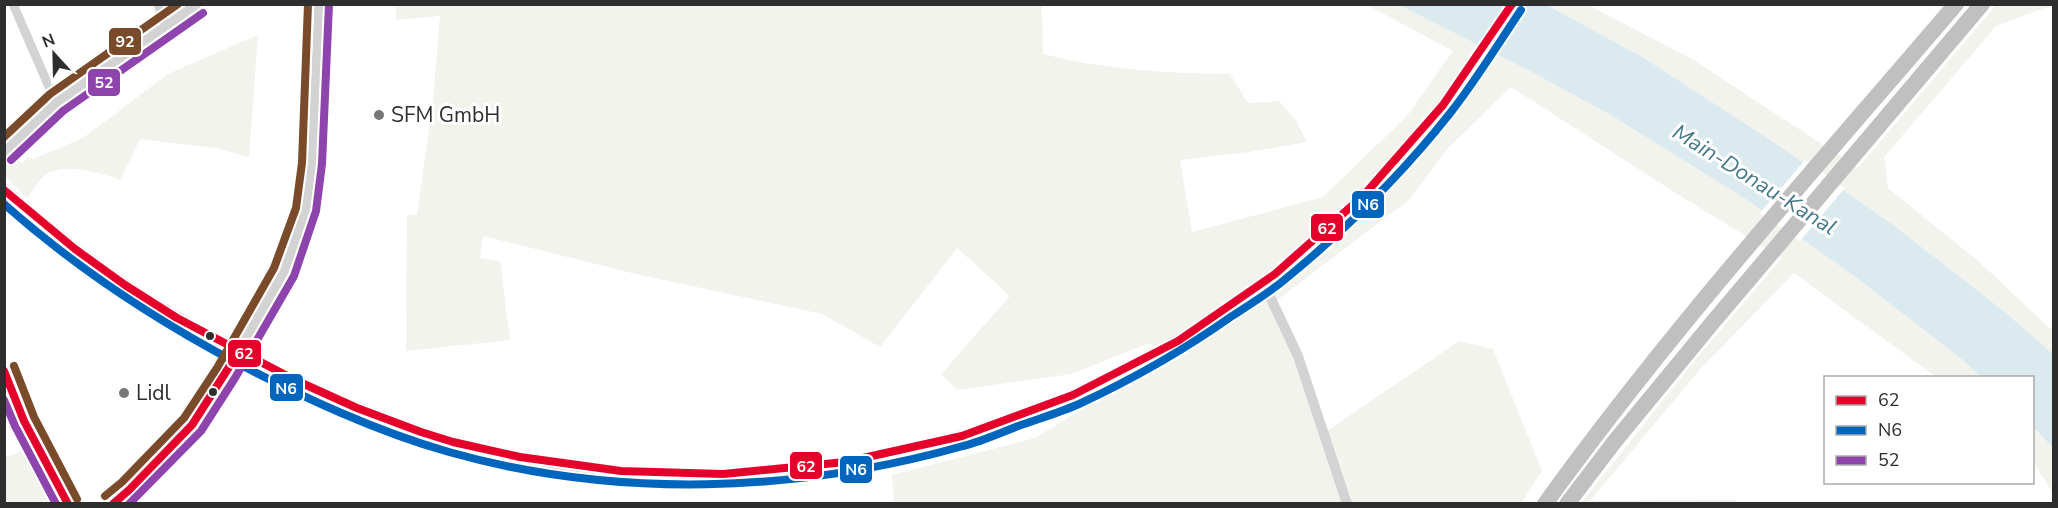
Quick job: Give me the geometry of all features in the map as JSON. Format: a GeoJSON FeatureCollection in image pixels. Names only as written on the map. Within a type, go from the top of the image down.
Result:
{"type":"FeatureCollection","features":[{"type":"Feature","properties":{"kind":"highway"},"geometry":{"type":"LineString","coordinates":[[1545,504],[1648,368],[1956,4]]}},
{"type":"Feature","properties":{"kind":"highway"},"geometry":{"type":"LineString","coordinates":[[1567,504],[1659,387],[1982,4]]}},
{"type":"Feature","properties":{"kind":"main road"},"geometry":{"type":"LineString","coordinates":[[4,190],[42,223],[109,274],[172,315],[238,353],[349,405],[425,433],[487,450],[556,464],[623,471],[681,474],[771,471],[847,462],[913,449],[990,428],[1043,409],[1092,388],[1147,360],[1199,328],[1312,243],[1386,173],[1422,133],[1471,68],[1512,4]]}},
{"type":"Feature","properties":{"kind":"street"},"geometry":{"type":"LineString","coordinates":[[13,4],[56,103]]}},
{"type":"Feature","properties":{"kind":"street"},"geometry":{"type":"LineString","coordinates":[[158,4],[165,25]]}},
{"type":"Feature","properties":{"kind":"street"},"geometry":{"type":"LineString","coordinates":[[4,152],[56,103],[197,4]]}},
{"type":"Feature","properties":{"kind":"street"},"geometry":{"type":"LineString","coordinates":[[112,504],[129,490],[192,425],[238,353],[285,272],[306,210],[312,164],[320,4]]}},
{"type":"Feature","properties":{"kind":"street"},"geometry":{"type":"LineString","coordinates":[[1263,282],[1298,356],[1347,504]]}},
{"type":"Feature","properties":{"kind":"street"},"geometry":{"type":"LineString","coordinates":[[5,373],[24,421],[68,504]]}},
{"type":"Feature","properties":{"kind":"shaded area"},"geometry":{"type":"Polygon","coordinates":[[[396,4],[1042,5],[1043,54],[1090,64],[1136,70],[1230,74],[1248,103],[1279,101],[1295,119],[1307,142],[1180,160],[1192,232],[1323,197],[1407,116],[1453,51],[1367,5],[1399,5],[1609,114],[1744,198],[1857,278],[1980,376],[1935,376],[1794,273],[1702,367],[1590,501],[1735,500],[1737,503],[1581,503],[1696,359],[1782,258],[1511,87],[1449,147],[1410,199],[1272,304],[1296,357],[1321,435],[1459,341],[1493,349],[1542,471],[1521,503],[894,503],[892,475],[1035,438],[1168,357],[1149,343],[1072,374],[957,390],[941,374],[1010,296],[957,248],[880,347],[822,314],[636,274],[483,236],[480,258],[500,261],[510,340],[406,351],[407,215],[417,215],[433,101],[440,16],[396,20],[396,4]]]}},
{"type":"Feature","properties":{"kind":"shaded area"},"geometry":{"type":"Polygon","coordinates":[[[1547,5],[1588,5],[1694,60],[1858,168],[1996,5],[2053,5],[1996,26],[1884,157],[1888,188],[1977,260],[2053,331],[2053,354],[2005,312],[1892,224],[1644,58],[1547,5]]]}},
{"type":"Feature","properties":{"kind":"shaded area"},"geometry":{"type":"Polygon","coordinates":[[[258,35],[249,157],[216,148],[140,139],[120,180],[104,174],[61,169],[45,175],[27,198],[5,176],[5,163],[10,156],[23,163],[28,157],[33,159],[83,138],[168,74],[258,35]]]}},
{"type":"Feature","properties":{"kind":"shaded area"},"geometry":{"type":"Polygon","coordinates":[[[2034,429],[2053,448],[2053,493],[2034,464],[2034,429]]]}},
{"type":"Feature","properties":{"kind":"shaded area"},"geometry":{"type":"Polygon","coordinates":[[[33,448],[65,503],[5,504],[5,457],[33,448]]]}},
{"type":"Feature","properties":{"kind":"water","name":"Main-Donau-Kanal"},"geometry":{"type":"Polygon","coordinates":[[[1399,5],[1547,5],[1644,58],[1779,146],[1892,224],[2005,312],[2053,354],[2053,448],[2034,428],[2034,376],[1980,376],[1857,278],[1744,198],[1609,114],[1399,5]]]}},
{"type":"Feature","properties":{"kind":"pier"},"geometry":{"type":"Polygon","coordinates":[[[1805,160],[1845,188],[1800,241],[1760,213],[1805,160]]]}},
{"type":"Feature","properties":{"kind":"transit line","name":"92"},"geometry":{"type":"LineString","coordinates":[[4,137],[50,94],[178,4]]}},
{"type":"Feature","properties":{"kind":"transit line","name":"92"},"geometry":{"type":"LineString","coordinates":[[105,496],[122,482],[184,418],[217,368],[274,268],[296,208],[302,163],[308,4]]}},
{"type":"Feature","properties":{"kind":"transit line","name":"52"},"geometry":{"type":"LineString","coordinates":[[129,504],[201,431],[235,378],[294,276],[316,211],[322,164],[329,4]]}},
{"type":"Feature","properties":{"kind":"transit line","name":"62"},"geometry":{"type":"LineString","coordinates":[[4,190],[75,249],[125,285],[177,318],[295,380],[357,408],[421,432],[453,442],[520,457],[621,471],[723,474],[845,462],[962,436],[1073,395],[1178,341],[1275,274],[1364,195],[1443,105],[1512,4]]}},
{"type":"Feature","properties":{"kind":"transit line","name":"N6"},"geometry":{"type":"LineString","coordinates":[[4,204],[116,291],[206,346],[314,401],[421,444],[512,467],[576,478],[641,483],[706,484],[771,481],[836,473],[900,462],[970,444],[1072,407],[1158,363],[1258,299],[1283,281],[1328,242],[1372,201],[1413,157],[1460,100],[1521,10]]}},
{"type":"Feature","properties":{"kind":"transit line","name":"52"},"geometry":{"type":"LineString","coordinates":[[11,160],[63,111],[203,13]]}},
{"type":"Feature","properties":{"kind":"transit line","name":"62"},"geometry":{"type":"LineString","coordinates":[[113,504],[192,425],[238,353]]}},
{"type":"Feature","properties":{"kind":"transit line","name":"92"},"geometry":{"type":"LineString","coordinates":[[14,366],[34,417],[77,499]]}},
{"type":"Feature","properties":{"kind":"transit line","name":"62"},"geometry":{"type":"LineString","coordinates":[[4,371],[24,421],[68,504]]}},
{"type":"Feature","properties":{"kind":"transit line","name":"52"},"geometry":{"type":"LineString","coordinates":[[4,400],[56,504]]}},
{"type":"Feature","properties":{"kind":"place","name":"SFM GmbH"},"geometry":{"type":"Point","coordinates":[379,115]}},
{"type":"Feature","properties":{"kind":"place","name":"Lidl"},"geometry":{"type":"Point","coordinates":[124,393]}}]}
